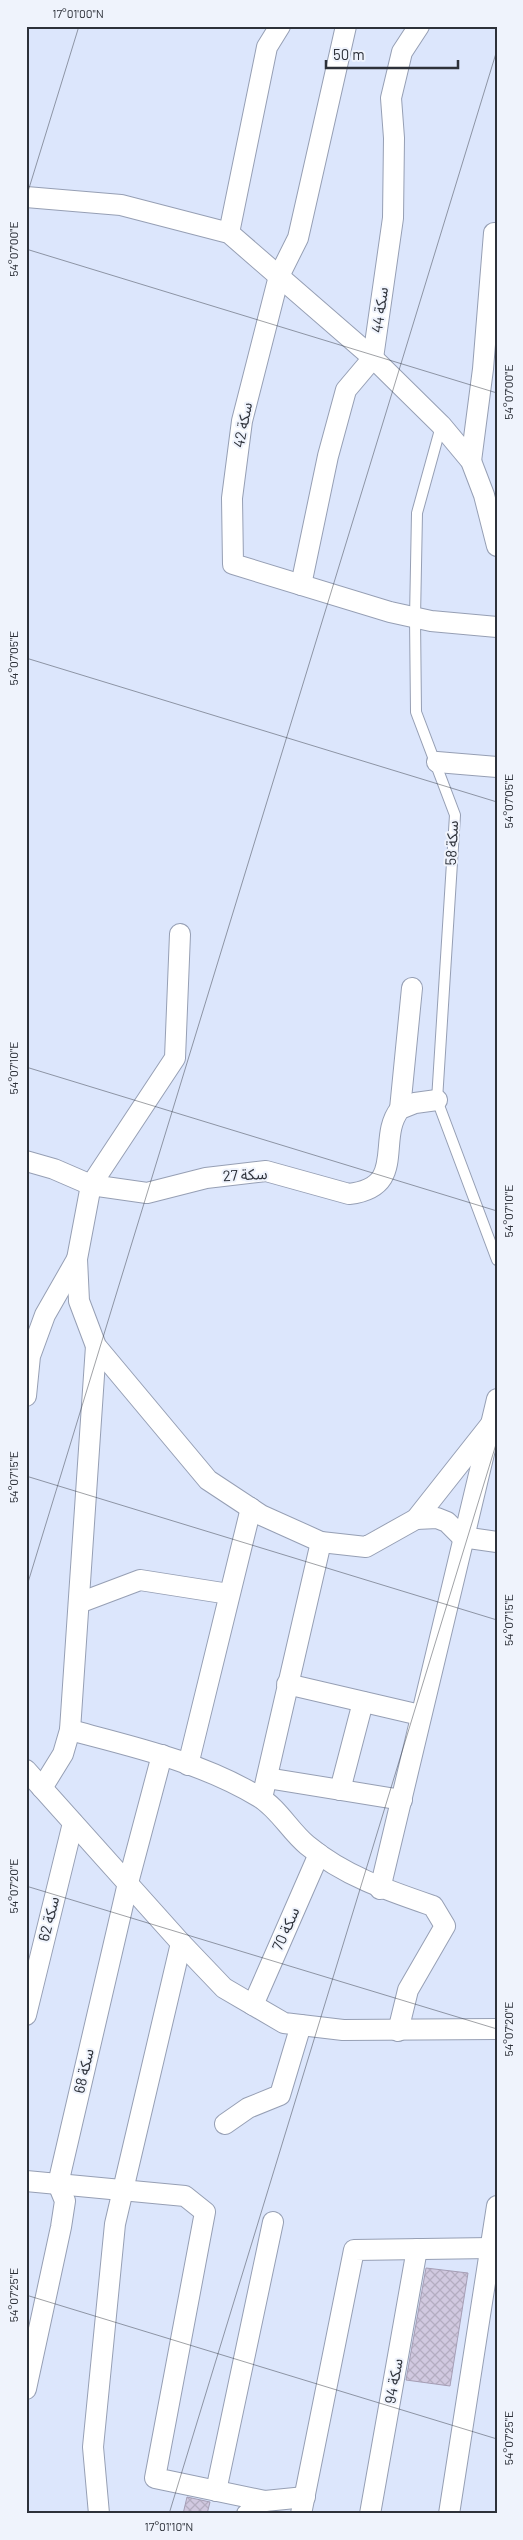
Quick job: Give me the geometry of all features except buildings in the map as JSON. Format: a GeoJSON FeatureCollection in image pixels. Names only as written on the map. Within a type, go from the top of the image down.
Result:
{"type":"FeatureCollection","features":[{"type":"Feature","properties":{"kind":"street"},"geometry":{"type":"LineString","coordinates":[[229,233],[267,47],[280,26]]}},
{"type":"Feature","properties":{"kind":"street","name":"سكة 42"},"geometry":{"type":"LineString","coordinates":[[346,26],[298,238],[279,276],[242,421],[232,498],[233,564],[431,622],[497,626]]}},
{"type":"Feature","properties":{"kind":"street","name":"سكة 44"},"geometry":{"type":"LineString","coordinates":[[373,358],[393,218],[394,138],[391,98],[402,52],[419,26]]}},
{"type":"Feature","properties":{"kind":"street"},"geometry":{"type":"LineString","coordinates":[[26,196],[121,204],[229,233],[373,358],[441,425],[471,461],[484,495],[497,546]]}},
{"type":"Feature","properties":{"kind":"street"},"geometry":{"type":"LineString","coordinates":[[471,461],[483,369],[494,233]]}},
{"type":"Feature","properties":{"kind":"street"},"geometry":{"type":"LineString","coordinates":[[301,585],[328,456],[346,390],[373,358]]}},
{"type":"Feature","properties":{"kind":"street"},"geometry":{"type":"LineString","coordinates":[[436,762],[497,767]]}},
{"type":"Feature","properties":{"kind":"street"},"geometry":{"type":"LineString","coordinates":[[180,934],[174,1058],[91,1185],[77,1259],[79,1301],[96,1346],[208,1480],[251,1508],[320,1542],[366,1547],[416,1519],[491,1424]]}},
{"type":"Feature","properties":{"kind":"street","name":"سكة 27"},"geometry":{"type":"LineString","coordinates":[[26,1161],[54,1169],[91,1185],[147,1193],[206,1178],[266,1171],[350,1194],[361,1193],[370,1189],[384,1176],[387,1169],[394,1122],[400,1109],[412,988]]}},
{"type":"Feature","properties":{"kind":"street"},"geometry":{"type":"LineString","coordinates":[[400,1109],[415,1103],[437,1100]]}},
{"type":"Feature","properties":{"kind":"street"},"geometry":{"type":"LineString","coordinates":[[26,1396],[30,1356],[45,1314],[77,1259]]}},
{"type":"Feature","properties":{"kind":"street"},"geometry":{"type":"LineString","coordinates":[[42,1788],[62,1754],[70,1730],[96,1346]]}},
{"type":"Feature","properties":{"kind":"street"},"geometry":{"type":"LineString","coordinates":[[380,1888],[462,1537],[497,1399]]}},
{"type":"Feature","properties":{"kind":"street"},"geometry":{"type":"LineString","coordinates":[[188,1764],[251,1508]]}},
{"type":"Feature","properties":{"kind":"street"},"geometry":{"type":"LineString","coordinates":[[416,1519],[437,1518],[447,1522],[462,1537],[497,1542]]}},
{"type":"Feature","properties":{"kind":"street"},"geometry":{"type":"LineString","coordinates":[[262,1798],[320,1542]]}},
{"type":"Feature","properties":{"kind":"street"},"geometry":{"type":"LineString","coordinates":[[78,1603],[140,1580],[229,1594]]}},
{"type":"Feature","properties":{"kind":"street"},"geometry":{"type":"LineString","coordinates":[[287,1684],[420,1715]]}},
{"type":"Feature","properties":{"kind":"street"},"geometry":{"type":"LineString","coordinates":[[340,1790],[363,1702]]}},
{"type":"Feature","properties":{"kind":"street"},"geometry":{"type":"LineString","coordinates":[[70,1730],[162,1755],[236,1784],[262,1798],[306,1845],[319,1854],[380,1888],[433,1906],[445,1926],[408,1990],[398,2031]]}},
{"type":"Feature","properties":{"kind":"street","name":"سكة 68"},"geometry":{"type":"LineString","coordinates":[[26,2389],[61,2227],[65,2201],[58,2184],[128,1883],[162,1755]]}},
{"type":"Feature","properties":{"kind":"street"},"geometry":{"type":"LineString","coordinates":[[26,1770],[181,1943],[224,1988],[284,2023],[343,2030],[497,2029]]}},
{"type":"Feature","properties":{"kind":"street"},"geometry":{"type":"LineString","coordinates":[[267,1778],[402,1800]]}},
{"type":"Feature","properties":{"kind":"street","name":"سكة 62"},"geometry":{"type":"LineString","coordinates":[[26,2015],[73,1823]]}},
{"type":"Feature","properties":{"kind":"street","name":"سكة 70"},"geometry":{"type":"LineString","coordinates":[[253,2005],[319,1854]]}},
{"type":"Feature","properties":{"kind":"street"},"geometry":{"type":"LineString","coordinates":[[99,2514],[93,2446],[115,2224],[181,1943]]}},
{"type":"Feature","properties":{"kind":"street"},"geometry":{"type":"LineString","coordinates":[[225,2124],[248,2108],[280,2094],[301,2025]]}},
{"type":"Feature","properties":{"kind":"street"},"geometry":{"type":"LineString","coordinates":[[26,2181],[185,2196],[205,2212],[155,2478],[265,2500],[303,2505],[354,2250],[491,2248]]}},
{"type":"Feature","properties":{"kind":"street"},"geometry":{"type":"LineString","coordinates":[[449,2514],[487,2282],[497,2206]]}},
{"type":"Feature","properties":{"kind":"street"},"geometry":{"type":"LineString","coordinates":[[216,2491],[273,2222]]}},
{"type":"Feature","properties":{"kind":"street","name":"سكة 94"},"geometry":{"type":"LineString","coordinates":[[370,2514],[417,2249]]}},
{"type":"Feature","properties":{"kind":"street"},"geometry":{"type":"LineString","coordinates":[[487,2282],[497,2302]]}},
{"type":"Feature","properties":{"kind":"street"},"geometry":{"type":"LineString","coordinates":[[247,2514],[265,2500]]}},
{"type":"Feature","properties":{"kind":"lane","name":"سكة 58"},"geometry":{"type":"LineString","coordinates":[[441,425],[417,513],[415,618],[416,712],[455,815],[437,1100],[497,1260]]}}]}
